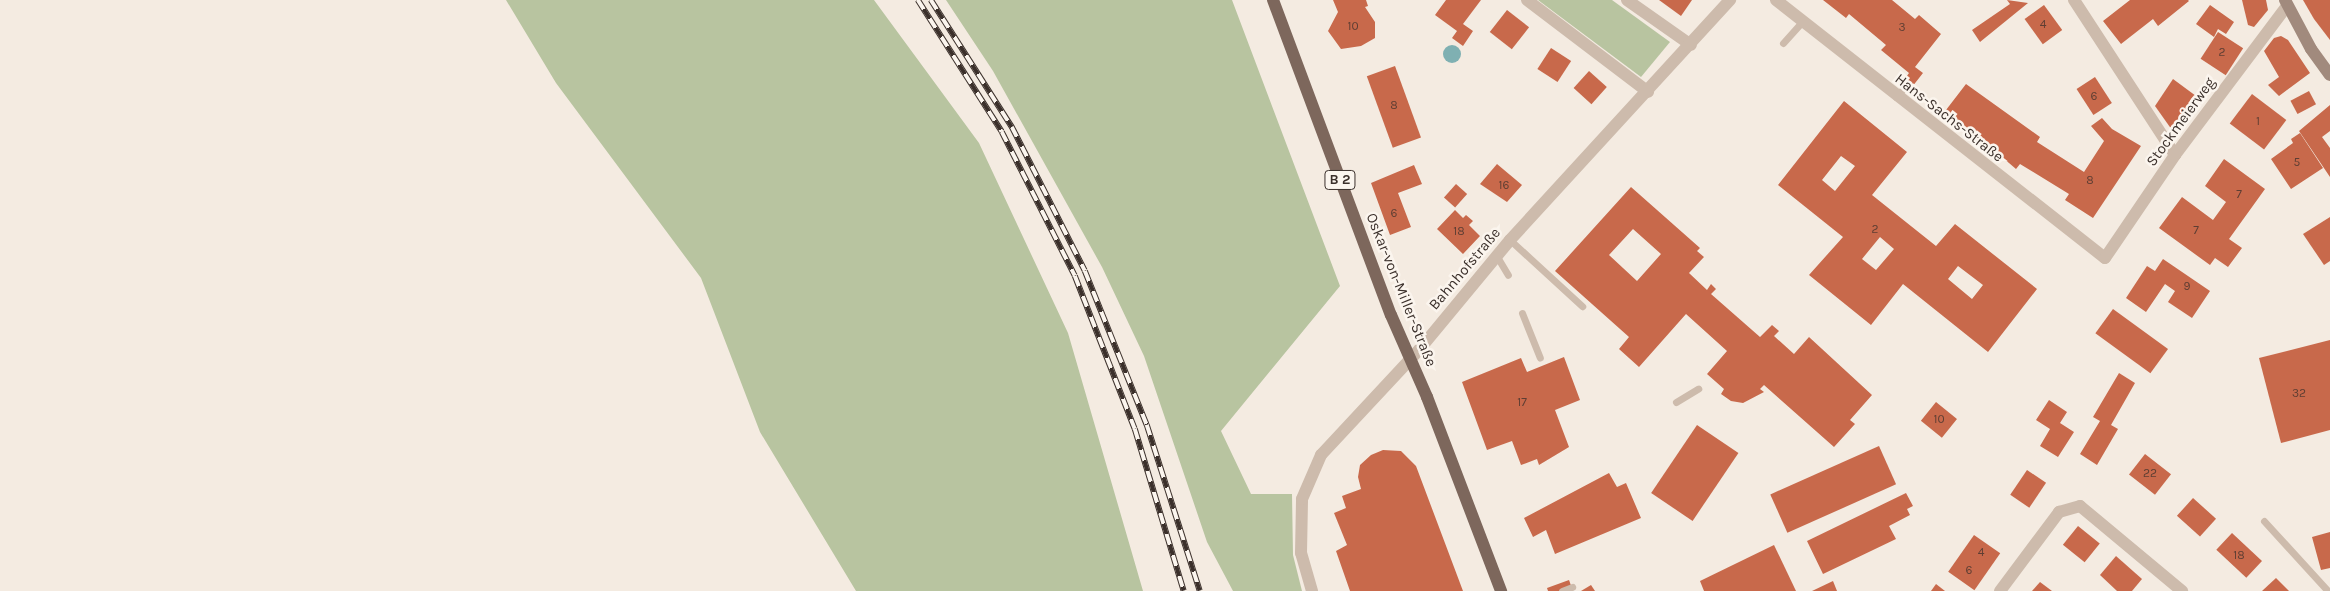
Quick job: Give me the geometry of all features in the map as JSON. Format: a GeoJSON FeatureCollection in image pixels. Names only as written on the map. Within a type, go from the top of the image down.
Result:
{"type":"FeatureCollection","features":[{"type":"Feature","properties":{"kind":"main road","name":"Oskar-von-Miller-Straße"},"geometry":{"type":"LineString","coordinates":[[1273,0],[1391,315],[1411,358],[1501,591]]}},
{"type":"Feature","properties":{"kind":"street"},"geometry":{"type":"LineString","coordinates":[[1527,0],[1648,92]]}},
{"type":"Feature","properties":{"kind":"street"},"geometry":{"type":"LineString","coordinates":[[1627,0],[1690,45]]}},
{"type":"Feature","properties":{"kind":"street","name":"Bahnhofstraße"},"geometry":{"type":"LineString","coordinates":[[1312,591],[1301,553],[1302,499],[1321,455],[1411,358],[1496,255],[1648,92],[1730,0]]}},
{"type":"Feature","properties":{"kind":"street","name":"Hans-Sachs-Straße"},"geometry":{"type":"LineString","coordinates":[[1776,0],[1896,97],[2105,258]]}},
{"type":"Feature","properties":{"kind":"street"},"geometry":{"type":"LineString","coordinates":[[2074,0],[2175,155]]}},
{"type":"Feature","properties":{"kind":"street"},"geometry":{"type":"LineString","coordinates":[[2286,3],[2330,75]]}},
{"type":"Feature","properties":{"kind":"street","name":"Stockmeierweg"},"geometry":{"type":"LineString","coordinates":[[2105,258],[2175,155],[2286,3]]}},
{"type":"Feature","properties":{"kind":"street"},"geometry":{"type":"LineString","coordinates":[[2000,591],[2059,512],[2070,506],[2080,506],[2182,591]]}},
{"type":"Feature","properties":{"kind":"lane"},"geometry":{"type":"LineString","coordinates":[[1783,43],[1802,22]]}},
{"type":"Feature","properties":{"kind":"lane"},"geometry":{"type":"LineString","coordinates":[[1896,97],[1908,84]]}},
{"type":"Feature","properties":{"kind":"lane"},"geometry":{"type":"LineString","coordinates":[[1510,240],[1582,306]]}},
{"type":"Feature","properties":{"kind":"lane"},"geometry":{"type":"LineString","coordinates":[[1496,255],[1508,275]]}},
{"type":"Feature","properties":{"kind":"lane"},"geometry":{"type":"LineString","coordinates":[[1522,313],[1540,358]]}},
{"type":"Feature","properties":{"kind":"lane"},"geometry":{"type":"LineString","coordinates":[[1676,402],[1698,389]]}},
{"type":"Feature","properties":{"kind":"lane"},"geometry":{"type":"LineString","coordinates":[[2264,521],[2328,591]]}},
{"type":"Feature","properties":{"kind":"lane"},"geometry":{"type":"LineString","coordinates":[[1562,591],[1572,587]]}},
{"type":"Feature","properties":{"kind":"green space"},"geometry":{"type":"Polygon","coordinates":[[[506,0],[874,0],[979,143],[1068,333],[1143,591],[856,591],[760,432],[701,278],[556,83],[506,0]]]}},
{"type":"Feature","properties":{"kind":"green space"},"geometry":{"type":"Polygon","coordinates":[[[946,0],[1232,0],[1340,286],[1221,431],[1251,494],[1292,494],[1293,555],[1302,591],[1233,591],[1207,542],[1144,356],[1102,267],[993,71],[946,0]]]}},
{"type":"Feature","properties":{"kind":"green space"},"geometry":{"type":"Polygon","coordinates":[[[1538,0],[1612,0],[1670,42],[1641,77],[1538,0]]]}},
{"type":"Feature","properties":{"kind":"water"},"geometry":{"type":"Polygon","coordinates":[[[1448,45],[1456,45],[1461,50],[1459,61],[1448,63],[1443,58],[1443,50],[1448,45]]]}},
{"type":"Feature","properties":{"kind":"building"},"geometry":{"type":"Polygon","coordinates":[[[1333,0],[1366,0],[1368,6],[1365,7],[1375,22],[1375,38],[1361,46],[1341,49],[1328,31],[1338,12],[1333,0]]]}},
{"type":"Feature","properties":{"kind":"building"},"geometry":{"type":"Polygon","coordinates":[[[1446,0],[1481,0],[1463,24],[1473,31],[1463,46],[1452,38],[1457,31],[1435,15],[1446,0]]]}},
{"type":"Feature","properties":{"kind":"building"},"geometry":{"type":"Polygon","coordinates":[[[1659,0],[1692,0],[1681,16],[1659,0]]]}},
{"type":"Feature","properties":{"kind":"building"},"geometry":{"type":"Polygon","coordinates":[[[1823,0],[1892,0],[1915,19],[1919,15],[1941,34],[1915,67],[1923,73],[1912,87],[1904,80],[1909,73],[1881,50],[1886,45],[1849,14],[1846,18],[1823,0]]]}},
{"type":"Feature","properties":{"kind":"building"},"geometry":{"type":"Polygon","coordinates":[[[2007,0],[2028,3],[1980,42],[1972,30],[2010,4],[2007,0]]]}},
{"type":"Feature","properties":{"kind":"building"},"geometry":{"type":"Polygon","coordinates":[[[2130,0],[2189,1],[2158,26],[2153,19],[2121,44],[2103,21],[2130,0]]]}},
{"type":"Feature","properties":{"kind":"building"},"geometry":{"type":"Polygon","coordinates":[[[2242,0],[2266,0],[2268,10],[2254,27],[2248,25],[2242,0]]]}},
{"type":"Feature","properties":{"kind":"building"},"geometry":{"type":"Polygon","coordinates":[[[2303,0],[2330,0],[2330,40],[2314,19],[2303,0]]]}},
{"type":"Feature","properties":{"kind":"building"},"geometry":{"type":"Polygon","coordinates":[[[2044,5],[2062,30],[2043,44],[2025,19],[2044,5]]]}},
{"type":"Feature","properties":{"kind":"building"},"geometry":{"type":"Polygon","coordinates":[[[2210,5],[2234,22],[2226,34],[2218,29],[2214,37],[2196,24],[2210,5]]]}},
{"type":"Feature","properties":{"kind":"building"},"geometry":{"type":"Polygon","coordinates":[[[1507,10],[1529,27],[1512,49],[1490,32],[1507,10]]]}},
{"type":"Feature","properties":{"kind":"building"},"geometry":{"type":"Polygon","coordinates":[[[2218,32],[2243,48],[2226,75],[2201,59],[2218,32]]]}},
{"type":"Feature","properties":{"kind":"building"},"geometry":{"type":"Polygon","coordinates":[[[2281,36],[2288,40],[2310,73],[2279,96],[2268,85],[2279,77],[2264,51],[2274,38],[2281,36]]]}},
{"type":"Feature","properties":{"kind":"building"},"geometry":{"type":"Polygon","coordinates":[[[1551,48],[1571,61],[1558,82],[1537,69],[1551,48]]]}},
{"type":"Feature","properties":{"kind":"building"},"geometry":{"type":"Polygon","coordinates":[[[1395,66],[1421,137],[1393,148],[1367,76],[1395,66]]]}},
{"type":"Feature","properties":{"kind":"building"},"geometry":{"type":"Polygon","coordinates":[[[1589,71],[1607,87],[1591,104],[1574,88],[1589,71]]]}},
{"type":"Feature","properties":{"kind":"building"},"geometry":{"type":"Polygon","coordinates":[[[2095,77],[2112,103],[2093,115],[2077,89],[2095,77]]]}},
{"type":"Feature","properties":{"kind":"building"},"geometry":{"type":"Polygon","coordinates":[[[2173,79],[2196,96],[2172,130],[2155,106],[2173,79]]]}},
{"type":"Feature","properties":{"kind":"building"},"geometry":{"type":"Polygon","coordinates":[[[1966,84],[2040,137],[2037,142],[2084,172],[2104,141],[2091,126],[2102,118],[2112,129],[2141,146],[2093,218],[2065,200],[2069,194],[2020,164],[2016,169],[1946,110],[1966,84]]]}},
{"type":"Feature","properties":{"kind":"building"},"geometry":{"type":"Polygon","coordinates":[[[2309,91],[2316,104],[2298,114],[2290,101],[2309,91]]]}},
{"type":"Feature","properties":{"kind":"building"},"geometry":{"type":"Polygon","coordinates":[[[2252,94],[2286,120],[2264,149],[2230,124],[2252,94]]]}},
{"type":"Feature","properties":{"kind":"building"},"geometry":{"type":"Polygon","coordinates":[[[1844,101],[1907,152],[1872,195],[1936,246],[1955,224],[2037,289],[1988,352],[1903,284],[1871,325],[1809,275],[1843,237],[1778,185],[1844,101]],[[1841,156],[1822,180],[1835,191],[1855,166],[1841,156]],[[1880,237],[1862,259],[1876,270],[1894,249],[1880,237]],[[1958,266],[1948,279],[1972,299],[1983,285],[1958,266]]]}},
{"type":"Feature","properties":{"kind":"building"},"geometry":{"type":"Polygon","coordinates":[[[2330,105],[2330,131],[2322,137],[2330,148],[2330,177],[2299,131],[2330,105]]]}},
{"type":"Feature","properties":{"kind":"building"},"geometry":{"type":"Polygon","coordinates":[[[2300,133],[2323,168],[2291,189],[2271,159],[2293,143],[2291,139],[2300,133]]]}},
{"type":"Feature","properties":{"kind":"building"},"geometry":{"type":"Polygon","coordinates":[[[2224,159],[2265,189],[2229,239],[2242,248],[2228,267],[2215,258],[2210,265],[2159,228],[2182,197],[2213,220],[2226,202],[2205,186],[2224,159]]]}},
{"type":"Feature","properties":{"kind":"building"},"geometry":{"type":"Polygon","coordinates":[[[1497,164],[1522,185],[1507,202],[1480,184],[1497,164]]]}},
{"type":"Feature","properties":{"kind":"building"},"geometry":{"type":"Polygon","coordinates":[[[1414,165],[1422,184],[1398,193],[1411,227],[1390,235],[1371,183],[1414,165]]]}},
{"type":"Feature","properties":{"kind":"building"},"geometry":{"type":"Polygon","coordinates":[[[1456,184],[1467,194],[1455,207],[1444,197],[1456,184]]]}},
{"type":"Feature","properties":{"kind":"building"},"geometry":{"type":"Polygon","coordinates":[[[1631,187],[1700,248],[1697,251],[1704,257],[1689,273],[1707,290],[1711,284],[1716,289],[1711,294],[1760,337],[1772,325],[1779,331],[1774,336],[1794,354],[1809,337],[1872,395],[1850,420],[1855,424],[1834,447],[1764,385],[1760,389],[1764,392],[1743,403],[1731,401],[1721,394],[1724,389],[1707,374],[1727,351],[1686,314],[1639,367],[1619,349],[1629,337],[1555,271],[1631,187]],[[1633,229],[1609,255],[1637,281],[1661,254],[1633,229]]]}},
{"type":"Feature","properties":{"kind":"building"},"geometry":{"type":"Polygon","coordinates":[[[1455,210],[1463,218],[1466,215],[1473,221],[1469,225],[1480,236],[1463,254],[1437,229],[1455,210]]]}},
{"type":"Feature","properties":{"kind":"building"},"geometry":{"type":"Polygon","coordinates":[[[2330,217],[2330,261],[2324,265],[2303,234],[2330,217]]]}},
{"type":"Feature","properties":{"kind":"building"},"geometry":{"type":"Polygon","coordinates":[[[2163,259],[2210,291],[2192,318],[2168,302],[2175,291],[2165,284],[2146,312],[2126,298],[2147,266],[2155,271],[2163,259]]]}},
{"type":"Feature","properties":{"kind":"building"},"geometry":{"type":"Polygon","coordinates":[[[2113,309],[2168,349],[2150,373],[2095,333],[2113,309]]]}},
{"type":"Feature","properties":{"kind":"building"},"geometry":{"type":"Polygon","coordinates":[[[2330,340],[2330,430],[2281,443],[2259,358],[2330,340]]]}},
{"type":"Feature","properties":{"kind":"building"},"geometry":{"type":"Polygon","coordinates":[[[1564,357],[1580,400],[1555,410],[1569,447],[1539,465],[1537,459],[1521,465],[1512,441],[1487,450],[1462,382],[1521,358],[1527,372],[1564,357]]]}},
{"type":"Feature","properties":{"kind":"building"},"geometry":{"type":"Polygon","coordinates":[[[2119,373],[2135,383],[2111,425],[2118,429],[2097,465],[2080,454],[2100,421],[2093,417],[2119,373]]]}},
{"type":"Feature","properties":{"kind":"building"},"geometry":{"type":"Polygon","coordinates":[[[2049,400],[2067,412],[2060,423],[2074,432],[2058,457],[2040,446],[2050,429],[2036,420],[2049,400]]]}},
{"type":"Feature","properties":{"kind":"building"},"geometry":{"type":"Polygon","coordinates":[[[1936,402],[1957,419],[1942,438],[1921,421],[1936,402]]]}},
{"type":"Feature","properties":{"kind":"building"},"geometry":{"type":"Polygon","coordinates":[[[1697,425],[1738,453],[1693,521],[1651,493],[1697,425]]]}},
{"type":"Feature","properties":{"kind":"building"},"geometry":{"type":"Polygon","coordinates":[[[1879,446],[1896,484],[1787,533],[1770,494],[1879,446]]]}},
{"type":"Feature","properties":{"kind":"building"},"geometry":{"type":"Polygon","coordinates":[[[1383,450],[1401,451],[1416,466],[1463,591],[1350,591],[1336,551],[1347,545],[1334,513],[1346,508],[1342,496],[1361,489],[1358,477],[1360,465],[1371,455],[1383,450]]]}},
{"type":"Feature","properties":{"kind":"building"},"geometry":{"type":"Polygon","coordinates":[[[2145,454],[2171,474],[2155,495],[2129,474],[2145,454]]]}},
{"type":"Feature","properties":{"kind":"building"},"geometry":{"type":"Polygon","coordinates":[[[2027,470],[2046,483],[2029,508],[2010,495],[2027,470]]]}},
{"type":"Feature","properties":{"kind":"building"},"geometry":{"type":"Polygon","coordinates":[[[1609,473],[1617,487],[1626,483],[1641,518],[1555,554],[1546,530],[1533,537],[1524,518],[1609,473]]]}},
{"type":"Feature","properties":{"kind":"building"},"geometry":{"type":"Polygon","coordinates":[[[1906,493],[1913,506],[1907,509],[1910,515],[1889,526],[1896,539],[1823,574],[1807,541],[1906,493]]]}},
{"type":"Feature","properties":{"kind":"building"},"geometry":{"type":"Polygon","coordinates":[[[2193,498],[2216,519],[2200,537],[2177,516],[2193,498]]]}},
{"type":"Feature","properties":{"kind":"building"},"geometry":{"type":"Polygon","coordinates":[[[2078,526],[2100,544],[2085,562],[2063,545],[2078,526]]]}},
{"type":"Feature","properties":{"kind":"building"},"geometry":{"type":"Polygon","coordinates":[[[2330,532],[2330,568],[2321,570],[2312,537],[2330,532]]]}},
{"type":"Feature","properties":{"kind":"building"},"geometry":{"type":"Polygon","coordinates":[[[2232,533],[2262,561],[2246,578],[2216,550],[2232,533]]]}},
{"type":"Feature","properties":{"kind":"building"},"geometry":{"type":"Polygon","coordinates":[[[1974,535],[2000,553],[1974,590],[1948,572],[1974,535]]]}},
{"type":"Feature","properties":{"kind":"building"},"geometry":{"type":"Polygon","coordinates":[[[1774,545],[1796,591],[1704,591],[1700,581],[1774,545]]]}},
{"type":"Feature","properties":{"kind":"building"},"geometry":{"type":"Polygon","coordinates":[[[2116,556],[2142,579],[2132,591],[2117,591],[2100,575],[2116,556]]]}},
{"type":"Feature","properties":{"kind":"building"},"geometry":{"type":"Polygon","coordinates":[[[2276,578],[2289,591],[2262,591],[2276,578]]]}},
{"type":"Feature","properties":{"kind":"building"},"geometry":{"type":"Polygon","coordinates":[[[1569,580],[1573,591],[1548,591],[1547,588],[1569,580]]]}},
{"type":"Feature","properties":{"kind":"building"},"geometry":{"type":"Polygon","coordinates":[[[1833,581],[1837,591],[1812,591],[1833,581]]]}},
{"type":"Feature","properties":{"kind":"building"},"geometry":{"type":"Polygon","coordinates":[[[2040,582],[2052,591],[2032,591],[2040,582]]]}},
{"type":"Feature","properties":{"kind":"building"},"geometry":{"type":"Polygon","coordinates":[[[1936,584],[1945,591],[1931,591],[1936,584]]]}},
{"type":"Feature","properties":{"kind":"building"},"geometry":{"type":"Polygon","coordinates":[[[1591,585],[1595,591],[1581,591],[1591,585]]]}},
{"type":"Feature","properties":{"kind":"railway"},"geometry":{"type":"LineString","coordinates":[[918,0],[1002,132],[1075,276],[1135,429],[1184,591]]}},
{"type":"Feature","properties":{"kind":"railway"},"geometry":{"type":"LineString","coordinates":[[931,0],[1012,127],[1085,271],[1147,425],[1200,591]]}}]}
